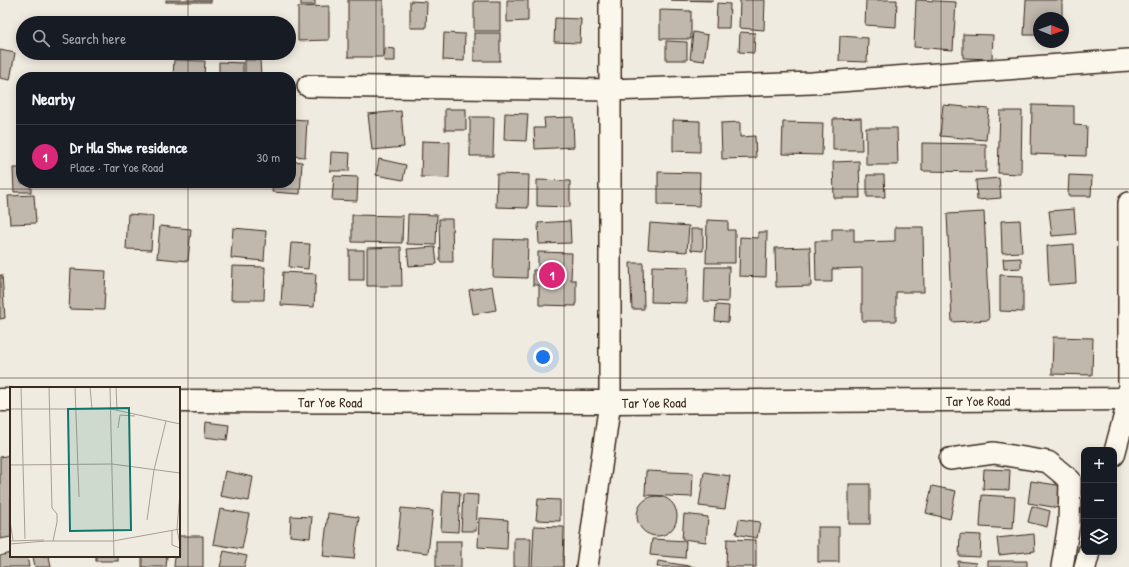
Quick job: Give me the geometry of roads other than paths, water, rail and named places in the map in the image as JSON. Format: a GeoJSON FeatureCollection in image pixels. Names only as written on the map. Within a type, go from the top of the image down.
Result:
{"type":"FeatureCollection","features":[{"type":"Feature","properties":{"kind":"main road","name":"Tar Yoe Road"},"geometry":{"type":"LineString","coordinates":[[180,401],[610,402],[1129,399]]}},
{"type":"Feature","properties":{"kind":"street"},"geometry":{"type":"LineString","coordinates":[[587,567],[610,402],[610,0]]}},
{"type":"Feature","properties":{"kind":"street"},"geometry":{"type":"LineString","coordinates":[[308,86],[610,90],[812,83],[1129,60]]}},
{"type":"Feature","properties":{"kind":"street"},"geometry":{"type":"LineString","coordinates":[[1129,217],[1129,389]]}},
{"type":"Feature","properties":{"kind":"street"},"geometry":{"type":"LineString","coordinates":[[1116,447],[1129,399]]}},
{"type":"Feature","properties":{"kind":"street"},"geometry":{"type":"LineString","coordinates":[[950,459],[994,453],[1048,462],[1070,480],[1069,524],[1062,567]]}},
{"type":"Feature","properties":{"kind":"street"},"geometry":{"type":"LineString","coordinates":[[1117,455],[1129,454]]}},
{"type":"Feature","properties":{"kind":"street"},"geometry":{"type":"LineString","coordinates":[[1085,567],[1088,555]]}},
{"type":"Feature","properties":{"kind":"place","name":"Dr Hla Shwe residence"},"geometry":{"type":"Point","coordinates":[552,275]}}]}
